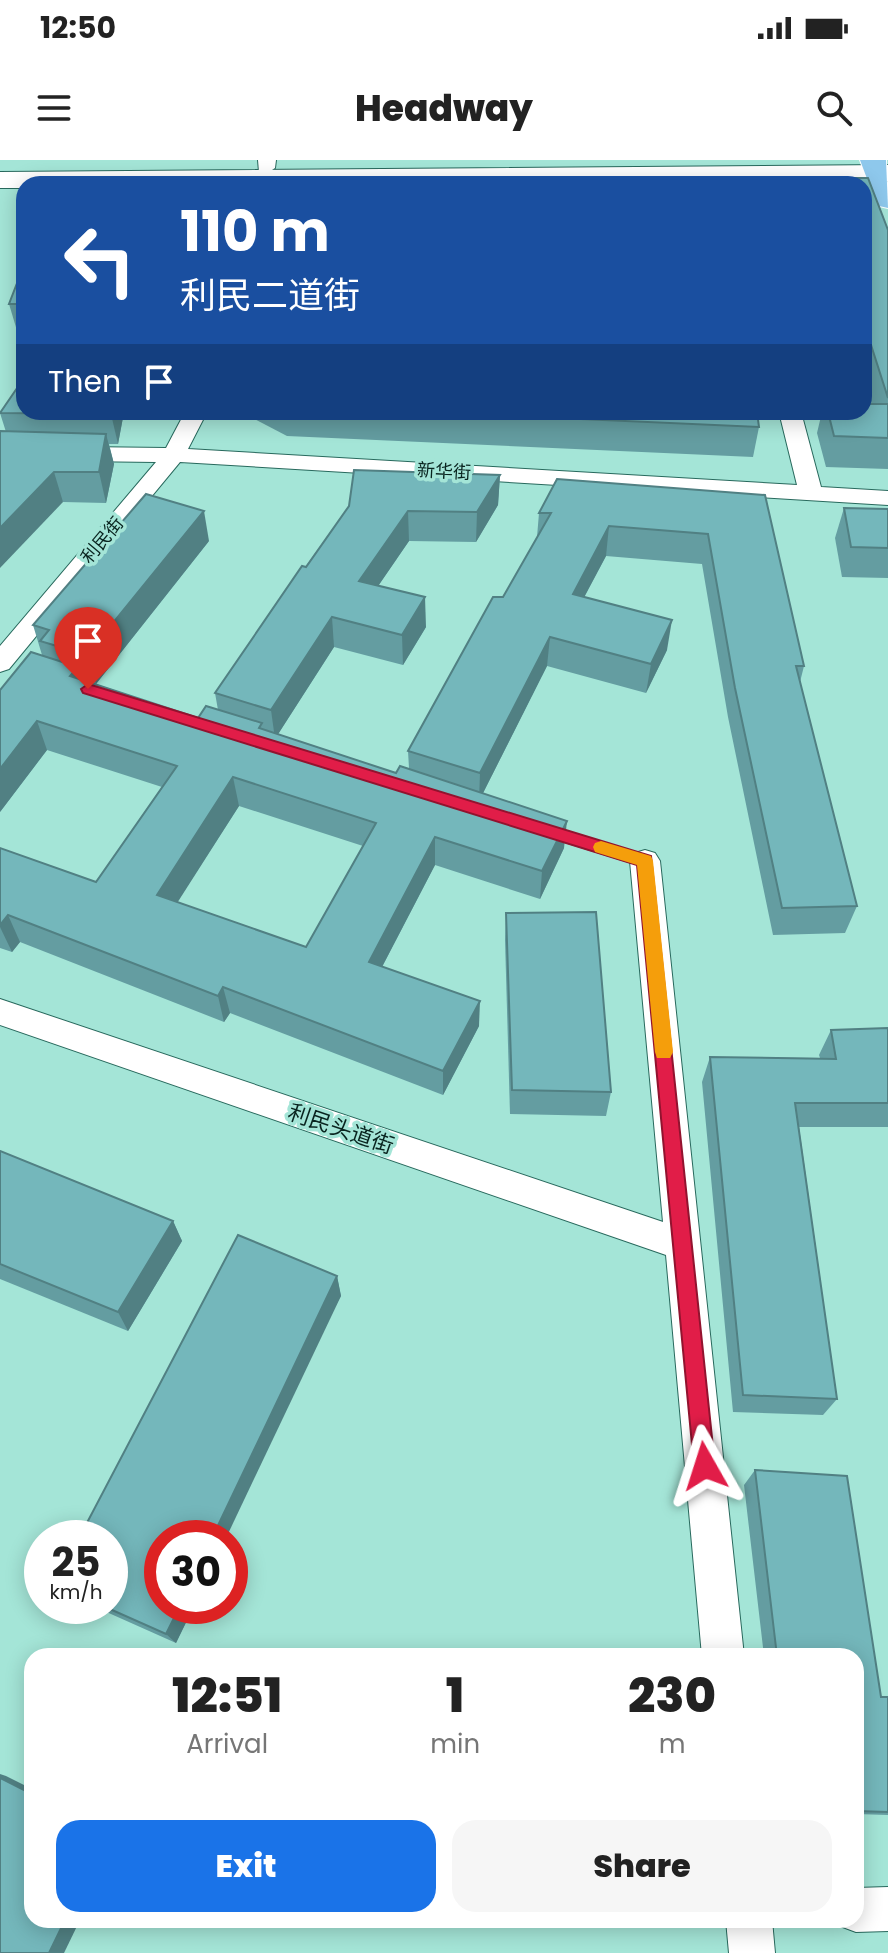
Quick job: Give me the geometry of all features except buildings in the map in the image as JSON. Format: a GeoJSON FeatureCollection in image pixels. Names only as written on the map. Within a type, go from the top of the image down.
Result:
{"type":"FeatureCollection","features":[{"type":"Feature","properties":{"kind":"main road"},"geometry":{"type":"LineString","coordinates":[[0,166],[267,164],[493,176]]}},
{"type":"Feature","properties":{"kind":"street","name":"利民街"},"geometry":{"type":"LineString","coordinates":[[5,664],[174,455],[192,420]]}},
{"type":"Feature","properties":{"kind":"street"},"geometry":{"type":"LineString","coordinates":[[792,420],[811,493]]}},
{"type":"Feature","properties":{"kind":"street","name":"新华街"},"geometry":{"type":"LineString","coordinates":[[0,453],[174,455],[888,498]]}},
{"type":"Feature","properties":{"kind":"street"},"geometry":{"type":"LineString","coordinates":[[645,861],[722,1648]]}},
{"type":"Feature","properties":{"kind":"street","name":"利民头道街"},"geometry":{"type":"LineString","coordinates":[[0,1012],[683,1245]]}},
{"type":"Feature","properties":{"kind":"street"},"geometry":{"type":"LineString","coordinates":[[864,1910],[888,1909]]}},
{"type":"Feature","properties":{"kind":"street"},"geometry":{"type":"LineString","coordinates":[[750,1928],[752,1953]]}},
{"type":"Feature","properties":{"kind":"lane"},"geometry":{"type":"LineString","coordinates":[[525,824],[645,861]]}},
{"type":"Feature","properties":{"kind":"slow traffic"},"geometry":{"type":"LineString","coordinates":[[601,847],[645,861],[664,1052]]}},
{"type":"Feature","properties":{"kind":"route"},"geometry":{"type":"LineString","coordinates":[[88,689],[645,861],[705,1466]]}}]}
